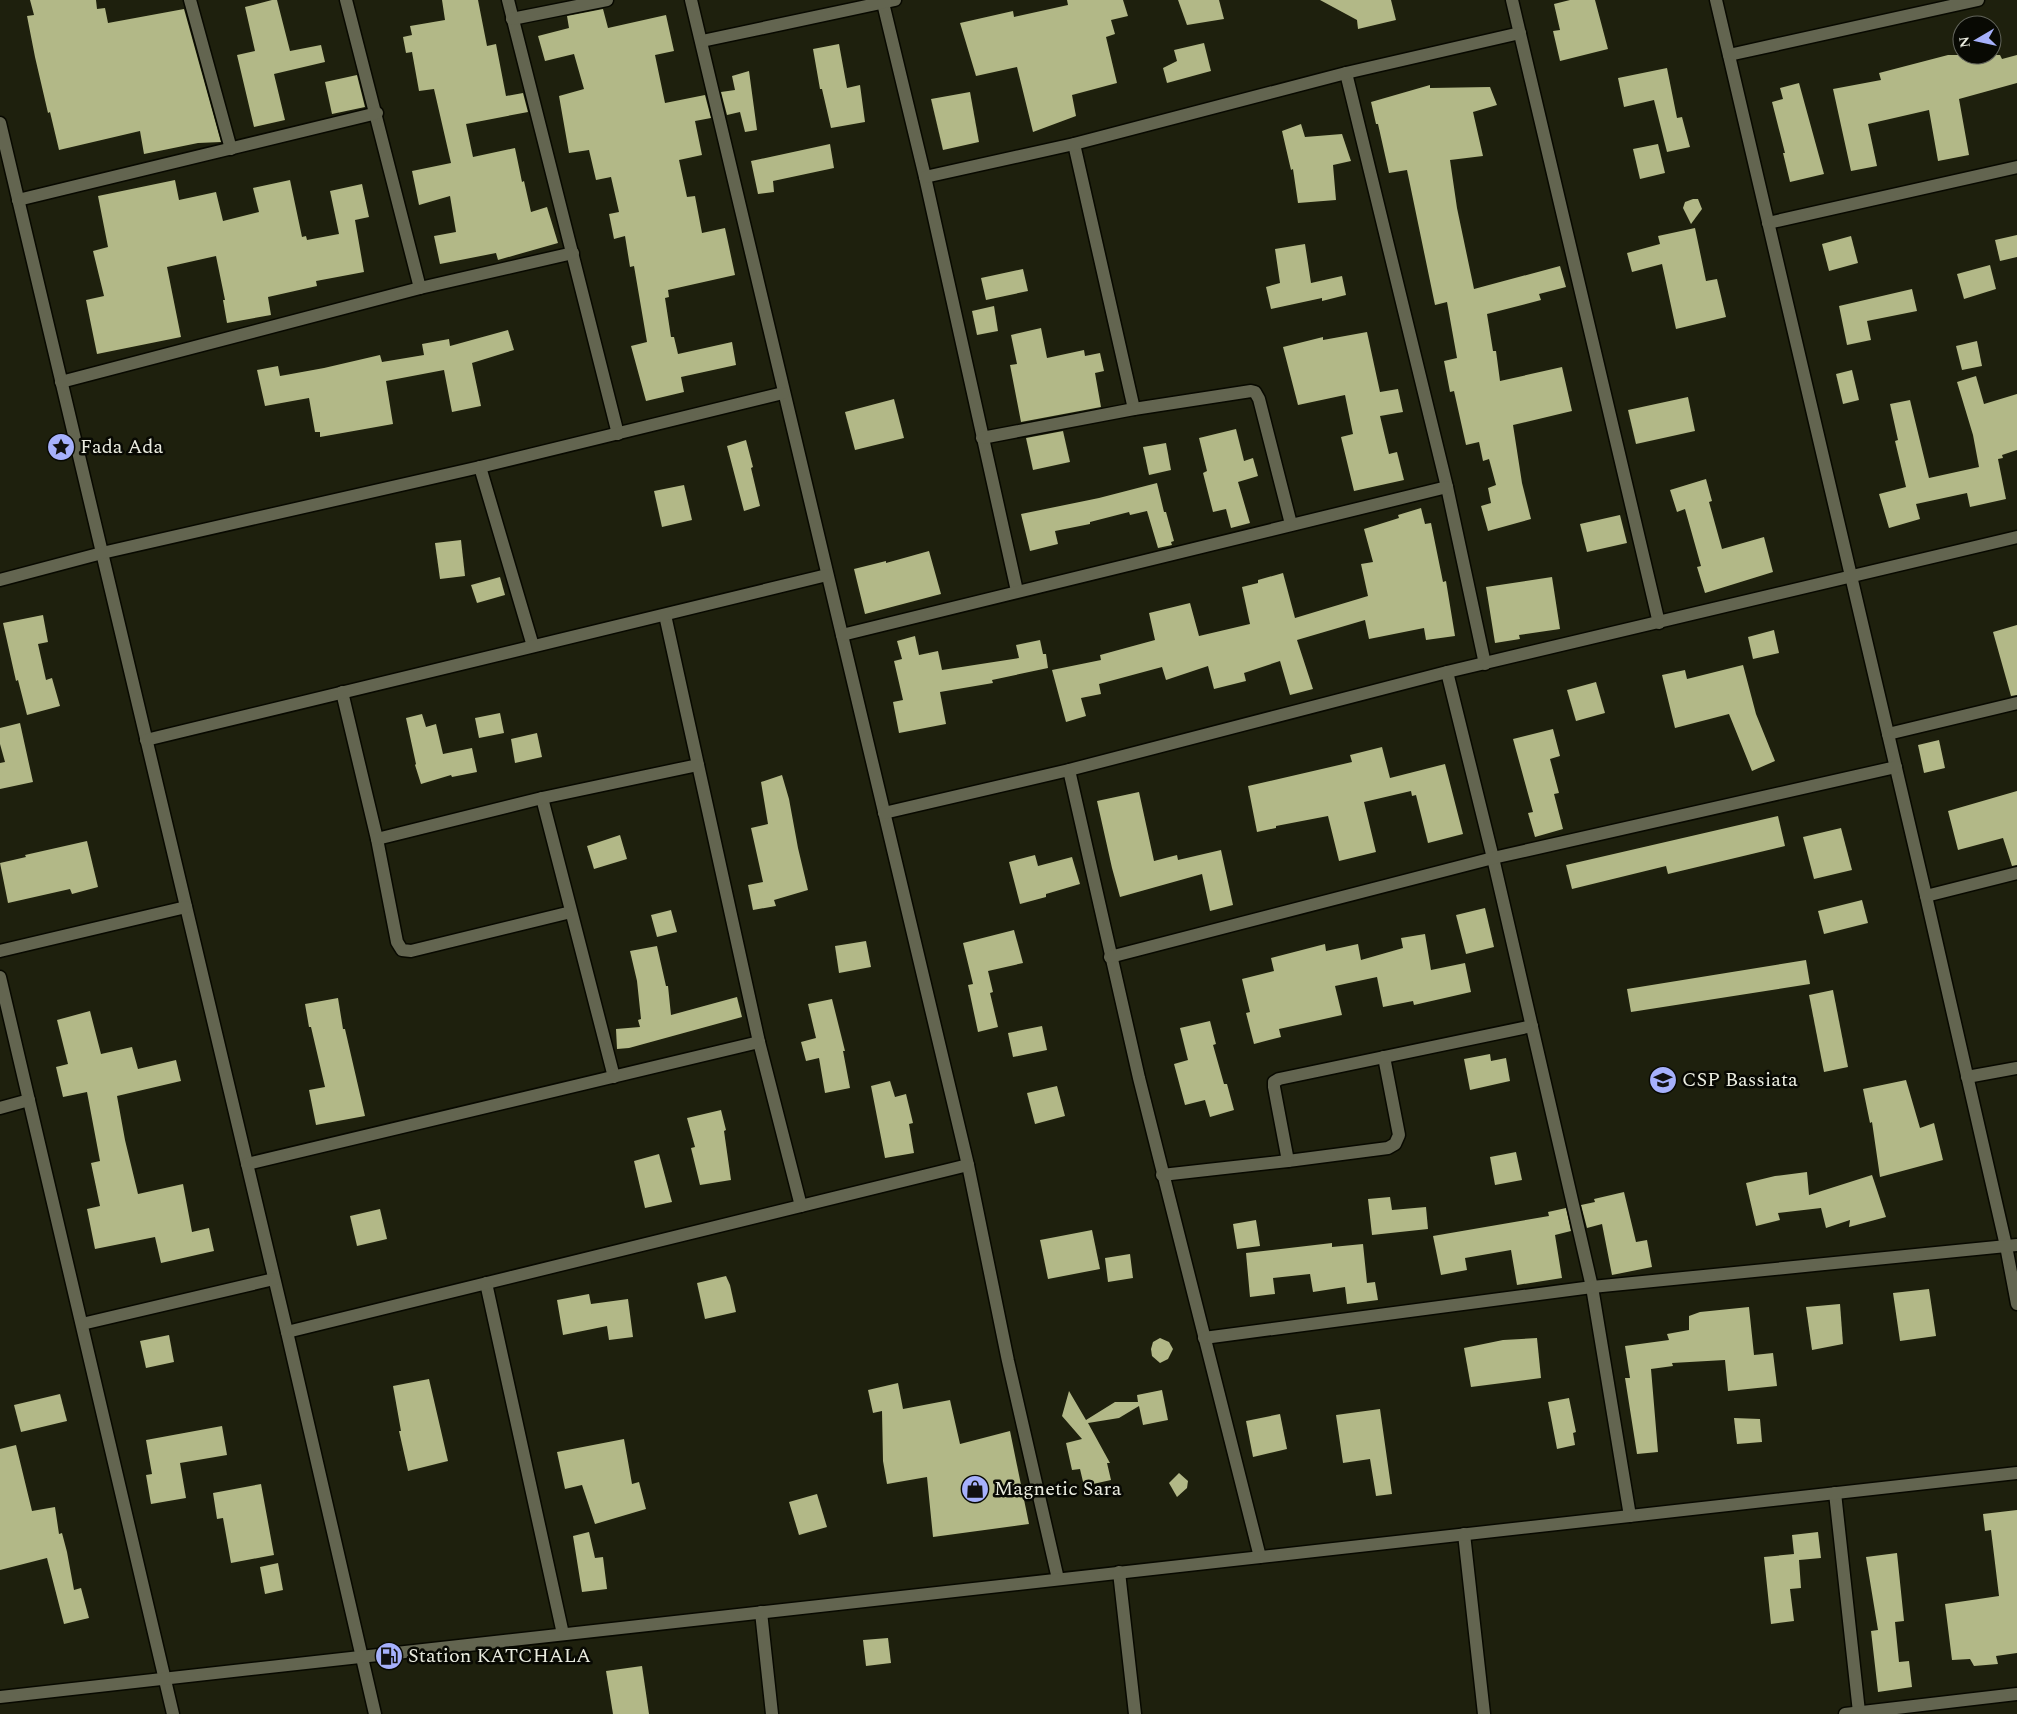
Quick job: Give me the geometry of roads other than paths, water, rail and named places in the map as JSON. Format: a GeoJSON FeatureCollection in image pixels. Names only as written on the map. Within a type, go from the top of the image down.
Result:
{"type":"FeatureCollection","features":[{"type":"Feature","properties":{"kind":"street"},"geometry":{"type":"LineString","coordinates":[[190,0],[231,149]]}},
{"type":"Feature","properties":{"kind":"street"},"geometry":{"type":"LineString","coordinates":[[346,0],[377,113],[420,288]]}},
{"type":"Feature","properties":{"kind":"street"},"geometry":{"type":"LineString","coordinates":[[508,0],[618,434]]}},
{"type":"Feature","properties":{"kind":"street"},"geometry":{"type":"LineString","coordinates":[[512,19],[607,0]]}},
{"type":"Feature","properties":{"kind":"street"},"geometry":{"type":"LineString","coordinates":[[692,0],[783,393],[968,1165],[1008,1360],[1058,1579]]}},
{"type":"Feature","properties":{"kind":"street"},"geometry":{"type":"LineString","coordinates":[[1512,0],[1659,623]]}},
{"type":"Feature","properties":{"kind":"street"},"geometry":{"type":"LineString","coordinates":[[1716,0],[1967,1077],[2011,1245],[2017,1304]]}},
{"type":"Feature","properties":{"kind":"street"},"geometry":{"type":"LineString","coordinates":[[1729,54],[1978,0]]}},
{"type":"Feature","properties":{"kind":"street"},"geometry":{"type":"LineString","coordinates":[[702,41],[889,1],[925,177],[1017,591]]}},
{"type":"Feature","properties":{"kind":"street"},"geometry":{"type":"LineString","coordinates":[[925,177],[1074,144],[1346,73],[1520,33]]}},
{"type":"Feature","properties":{"kind":"street"},"geometry":{"type":"LineString","coordinates":[[1346,73],[1447,487],[1486,664]]}},
{"type":"Feature","properties":{"kind":"street"},"geometry":{"type":"LineString","coordinates":[[18,200],[377,113]]}},
{"type":"Feature","properties":{"kind":"street"},"geometry":{"type":"LineString","coordinates":[[0,123],[287,1332],[375,1714]]}},
{"type":"Feature","properties":{"kind":"street"},"geometry":{"type":"LineString","coordinates":[[1074,144],[1134,409]]}},
{"type":"Feature","properties":{"kind":"street"},"geometry":{"type":"LineString","coordinates":[[1768,223],[2017,167]]}},
{"type":"Feature","properties":{"kind":"street"},"geometry":{"type":"LineString","coordinates":[[62,382],[420,288],[572,253]]}},
{"type":"Feature","properties":{"kind":"street"},"geometry":{"type":"LineString","coordinates":[[982,438],[1246,390],[1254,392],[1259,399],[1291,524]]}},
{"type":"Feature","properties":{"kind":"street"},"geometry":{"type":"LineString","coordinates":[[0,580],[102,553],[480,467],[783,393]]}},
{"type":"Feature","properties":{"kind":"street"},"geometry":{"type":"LineString","coordinates":[[480,467],[533,646]]}},
{"type":"Feature","properties":{"kind":"street"},"geometry":{"type":"LineString","coordinates":[[842,635],[1447,487]]}},
{"type":"Feature","properties":{"kind":"street"},"geometry":{"type":"LineString","coordinates":[[884,813],[1069,770],[1447,672],[2017,537]]}},
{"type":"Feature","properties":{"kind":"street"},"geometry":{"type":"LineString","coordinates":[[146,740],[827,575]]}},
{"type":"Feature","properties":{"kind":"street"},"geometry":{"type":"LineString","coordinates":[[665,615],[759,1042],[801,1206]]}},
{"type":"Feature","properties":{"kind":"street"},"geometry":{"type":"LineString","coordinates":[[1447,672],[1493,858],[1592,1287],[1630,1516]]}},
{"type":"Feature","properties":{"kind":"street"},"geometry":{"type":"LineString","coordinates":[[342,692],[377,838],[397,942],[402,950],[411,951],[571,912]]}},
{"type":"Feature","properties":{"kind":"street"},"geometry":{"type":"LineString","coordinates":[[1888,734],[2017,703]]}},
{"type":"Feature","properties":{"kind":"street"},"geometry":{"type":"LineString","coordinates":[[377,838],[542,798],[698,765]]}},
{"type":"Feature","properties":{"kind":"street"},"geometry":{"type":"LineString","coordinates":[[1110,956],[1493,858],[1896,767]]}},
{"type":"Feature","properties":{"kind":"street"},"geometry":{"type":"LineString","coordinates":[[1069,770],[1110,956],[1162,1175],[1260,1556]]}},
{"type":"Feature","properties":{"kind":"street"},"geometry":{"type":"LineString","coordinates":[[542,798],[614,1077]]}},
{"type":"Feature","properties":{"kind":"street"},"geometry":{"type":"LineString","coordinates":[[1926,896],[2017,874]]}},
{"type":"Feature","properties":{"kind":"street"},"geometry":{"type":"LineString","coordinates":[[0,951],[186,907]]}},
{"type":"Feature","properties":{"kind":"street"},"geometry":{"type":"LineString","coordinates":[[0,977],[173,1714]]}},
{"type":"Feature","properties":{"kind":"street"},"geometry":{"type":"LineString","coordinates":[[1288,1161],[1274,1082],[1279,1078],[1532,1026]]}},
{"type":"Feature","properties":{"kind":"street"},"geometry":{"type":"LineString","coordinates":[[247,1164],[759,1042]]}},
{"type":"Feature","properties":{"kind":"street"},"geometry":{"type":"LineString","coordinates":[[1162,1175],[1388,1148],[1395,1144],[1399,1135],[1384,1057]]}},
{"type":"Feature","properties":{"kind":"street"},"geometry":{"type":"LineString","coordinates":[[1967,1077],[2017,1068]]}},
{"type":"Feature","properties":{"kind":"street"},"geometry":{"type":"LineString","coordinates":[[0,1108],[29,1100]]}},
{"type":"Feature","properties":{"kind":"street"},"geometry":{"type":"LineString","coordinates":[[287,1332],[968,1165]]}},
{"type":"Feature","properties":{"kind":"street"},"geometry":{"type":"LineString","coordinates":[[1204,1338],[1592,1287],[2011,1245]]}},
{"type":"Feature","properties":{"kind":"street"},"geometry":{"type":"LineString","coordinates":[[82,1324],[274,1279]]}},
{"type":"Feature","properties":{"kind":"street"},"geometry":{"type":"LineString","coordinates":[[486,1283],[563,1634]]}},
{"type":"Feature","properties":{"kind":"street"},"geometry":{"type":"LineString","coordinates":[[0,1697],[2017,1473]]}},
{"type":"Feature","properties":{"kind":"street"},"geometry":{"type":"LineString","coordinates":[[1835,1493],[1859,1712]]}},
{"type":"Feature","properties":{"kind":"street"},"geometry":{"type":"LineString","coordinates":[[1464,1534],[1484,1714]]}},
{"type":"Feature","properties":{"kind":"street"},"geometry":{"type":"LineString","coordinates":[[1119,1572],[1136,1714]]}},
{"type":"Feature","properties":{"kind":"street"},"geometry":{"type":"LineString","coordinates":[[761,1612],[772,1714]]}},
{"type":"Feature","properties":{"kind":"street"},"geometry":{"type":"LineString","coordinates":[[1844,1714],[2017,1694]]}},
{"type":"Feature","properties":{"kind":"place","name":"Fada Ada"},"geometry":{"type":"Point","coordinates":[61,447]}},
{"type":"Feature","properties":{"kind":"place","name":"CSP Bassiata"},"geometry":{"type":"Point","coordinates":[1663,1080]}},
{"type":"Feature","properties":{"kind":"place","name":"Magnetic Sara"},"geometry":{"type":"Point","coordinates":[975,1489]}},
{"type":"Feature","properties":{"kind":"place","name":"Station KATCHALA"},"geometry":{"type":"Point","coordinates":[389,1656]}}]}
